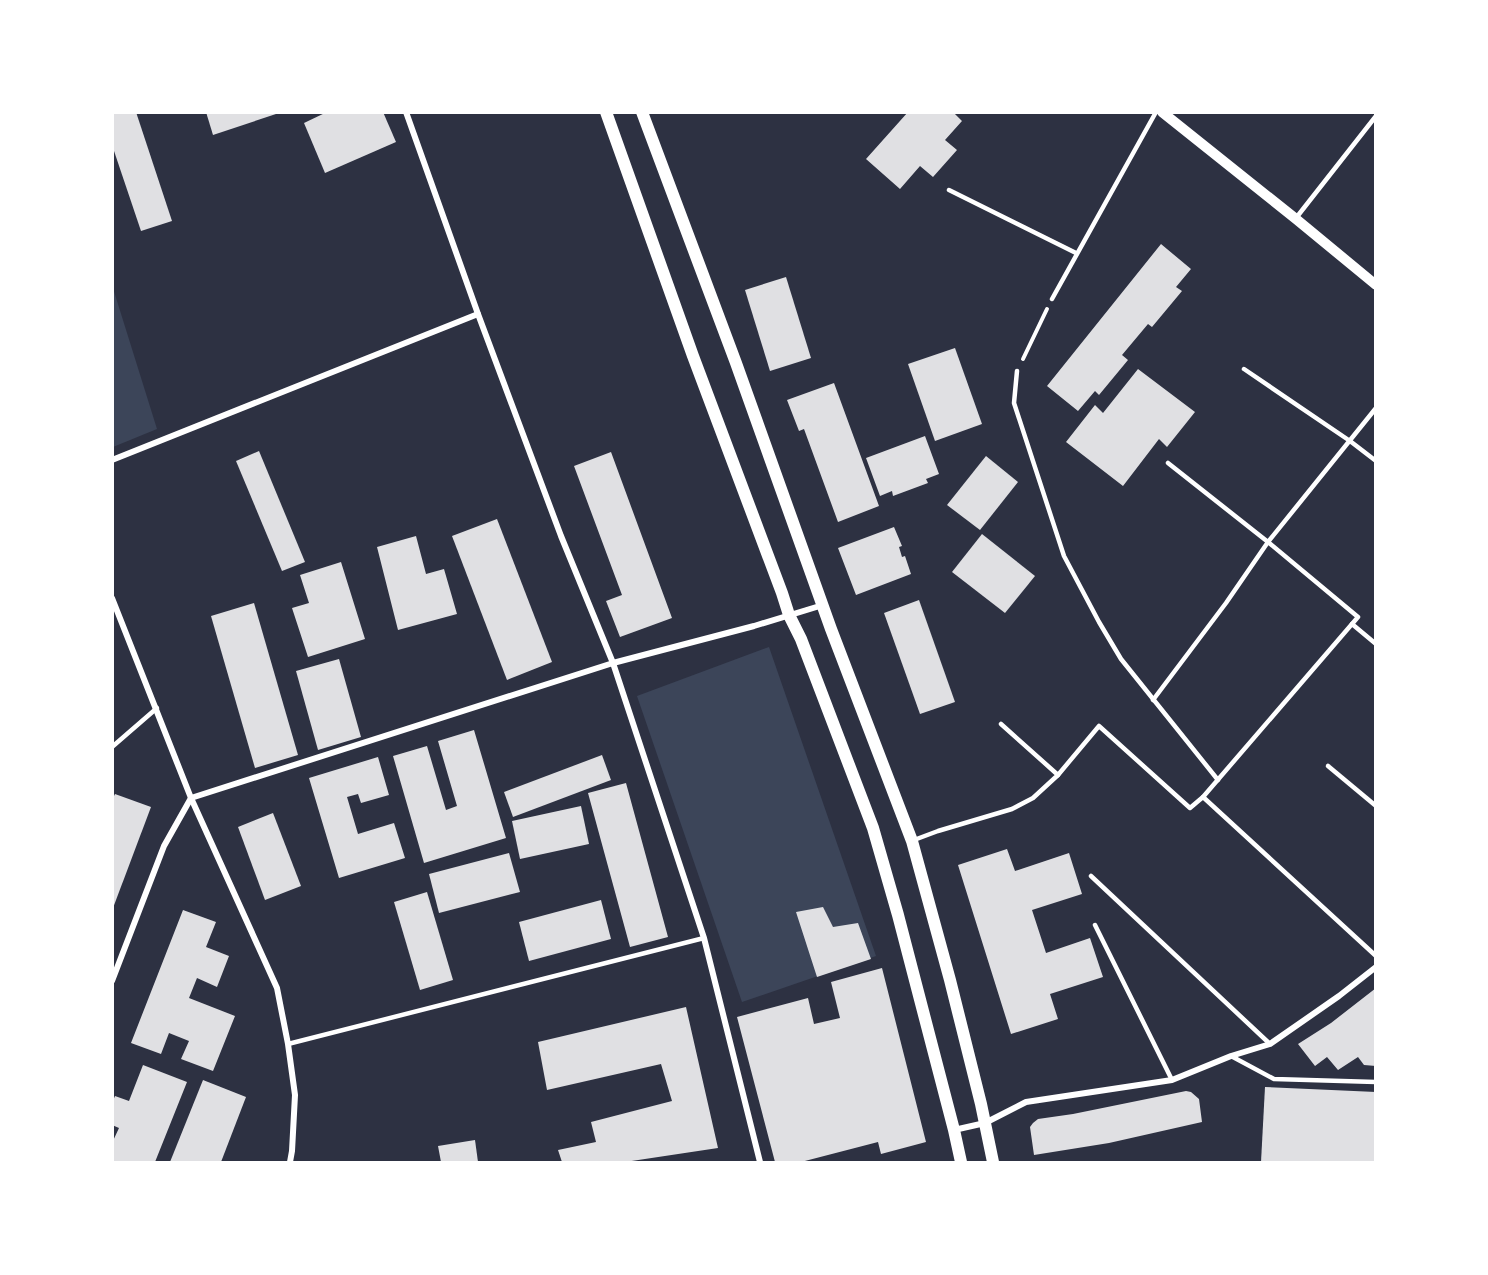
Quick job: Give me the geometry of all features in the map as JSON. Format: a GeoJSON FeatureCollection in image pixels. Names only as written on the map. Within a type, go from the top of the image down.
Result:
{"type":"FeatureCollection","features":[{"type":"Feature","properties":{"kind":"main road"},"geometry":{"type":"LineString","coordinates":[[606,112],[789,615],[801,639],[873,828],[898,915],[961,1162]]}},
{"type":"Feature","properties":{"kind":"main road"},"geometry":{"type":"LineString","coordinates":[[642,112],[912,841],[950,980],[993,1162]]}},
{"type":"Feature","properties":{"kind":"street"},"geometry":{"type":"LineString","coordinates":[[406,112],[561,537],[613,663],[704,938],[760,1162]]}},
{"type":"Feature","properties":{"kind":"street"},"geometry":{"type":"LineString","coordinates":[[1162,112],[1376,285]]}},
{"type":"Feature","properties":{"kind":"street"},"geometry":{"type":"LineString","coordinates":[[112,460],[478,314]]}},
{"type":"Feature","properties":{"kind":"street"},"geometry":{"type":"LineString","coordinates":[[112,598],[191,798],[277,988],[295,1095],[290,1162]]}},
{"type":"Feature","properties":{"kind":"street"},"geometry":{"type":"LineString","coordinates":[[112,981],[164,846],[191,798],[613,663],[754,626],[823,604]]}},
{"type":"Feature","properties":{"kind":"street"},"geometry":{"type":"LineString","coordinates":[[954,1130],[985,1123],[1026,1102],[1172,1080],[1231,1056],[1270,1044],[1376,967]]}},
{"type":"Feature","properties":{"kind":"lane"},"geometry":{"type":"LineString","coordinates":[[1052,299],[1156,112]]}},
{"type":"Feature","properties":{"kind":"lane"},"geometry":{"type":"LineString","coordinates":[[1296,219],[1376,116]]}},
{"type":"Feature","properties":{"kind":"lane"},"geometry":{"type":"LineString","coordinates":[[949,190],[1076,253]]}},
{"type":"Feature","properties":{"kind":"lane"},"geometry":{"type":"LineString","coordinates":[[1244,369],[1376,461]]}},
{"type":"Feature","properties":{"kind":"lane"},"geometry":{"type":"LineString","coordinates":[[1017,371],[1014,404],[1064,556],[1121,659],[1218,780]]}},
{"type":"Feature","properties":{"kind":"lane"},"geometry":{"type":"LineString","coordinates":[[1153,700],[1226,603],[1268,542],[1376,408]]}},
{"type":"Feature","properties":{"kind":"lane"},"geometry":{"type":"LineString","coordinates":[[912,841],[1012,809],[1033,798],[1058,775],[1099,726],[1190,808],[1218,780],[1358,617],[1168,463]]}},
{"type":"Feature","properties":{"kind":"lane"},"geometry":{"type":"LineString","coordinates":[[1352,624],[1376,644]]}},
{"type":"Feature","properties":{"kind":"lane"},"geometry":{"type":"LineString","coordinates":[[112,747],[157,708]]}},
{"type":"Feature","properties":{"kind":"lane"},"geometry":{"type":"LineString","coordinates":[[1001,724],[1058,775]]}},
{"type":"Feature","properties":{"kind":"lane"},"geometry":{"type":"LineString","coordinates":[[1328,766],[1376,806]]}},
{"type":"Feature","properties":{"kind":"lane"},"geometry":{"type":"LineString","coordinates":[[1203,797],[1376,956]]}},
{"type":"Feature","properties":{"kind":"lane"},"geometry":{"type":"LineString","coordinates":[[1091,876],[1270,1044]]}},
{"type":"Feature","properties":{"kind":"lane"},"geometry":{"type":"LineString","coordinates":[[1095,925],[1172,1080]]}},
{"type":"Feature","properties":{"kind":"lane"},"geometry":{"type":"LineString","coordinates":[[288,1044],[704,938]]}},
{"type":"Feature","properties":{"kind":"lane"},"geometry":{"type":"LineString","coordinates":[[1231,1056],[1274,1079],[1376,1082]]}},
{"type":"Feature","properties":{"kind":"path"},"geometry":{"type":"LineString","coordinates":[[1017,371],[1052,299]]}},
{"type":"Feature","properties":{"kind":"shaded area"},"geometry":{"type":"Polygon","coordinates":[[[112,285],[157,429],[113,447],[112,447],[112,285]]]}},
{"type":"Feature","properties":{"kind":"shaded area"},"geometry":{"type":"Polygon","coordinates":[[[769,647],[876,956],[742,1002],[637,696],[769,647]]]}},
{"type":"Feature","properties":{"kind":"building"},"geometry":{"type":"Polygon","coordinates":[[[112,112],[136,112],[172,221],[141,231],[112,145],[112,112]]]}},
{"type":"Feature","properties":{"kind":"building"},"geometry":{"type":"Polygon","coordinates":[[[206,112],[279,112],[279,113],[213,135],[206,112]]]}},
{"type":"Feature","properties":{"kind":"building"},"geometry":{"type":"Polygon","coordinates":[[[327,112],[383,112],[396,142],[325,173],[304,123],[327,112]]]}},
{"type":"Feature","properties":{"kind":"building"},"geometry":{"type":"Polygon","coordinates":[[[908,112],[953,112],[962,121],[945,140],[957,150],[933,177],[920,166],[900,189],[866,159],[908,112]]]}},
{"type":"Feature","properties":{"kind":"building"},"geometry":{"type":"Polygon","coordinates":[[[1161,244],[1191,269],[1176,287],[1182,291],[1152,327],[1148,324],[1122,355],[1128,360],[1099,395],[1095,391],[1078,411],[1047,386],[1161,244]]]}},
{"type":"Feature","properties":{"kind":"building"},"geometry":{"type":"Polygon","coordinates":[[[786,277],[811,358],[770,371],[745,290],[786,277]]]}},
{"type":"Feature","properties":{"kind":"building"},"geometry":{"type":"Polygon","coordinates":[[[955,348],[982,424],[935,441],[908,364],[955,348]]]}},
{"type":"Feature","properties":{"kind":"building"},"geometry":{"type":"Polygon","coordinates":[[[1138,369],[1195,412],[1167,447],[1159,439],[1123,486],[1066,442],[1095,405],[1103,413],[1138,369]]]}},
{"type":"Feature","properties":{"kind":"building"},"geometry":{"type":"Polygon","coordinates":[[[834,383],[879,506],[838,522],[804,429],[799,431],[787,400],[834,383]]]}},
{"type":"Feature","properties":{"kind":"building"},"geometry":{"type":"Polygon","coordinates":[[[925,436],[939,474],[926,479],[928,483],[893,496],[892,491],[880,496],[866,458],[925,436]]]}},
{"type":"Feature","properties":{"kind":"building"},"geometry":{"type":"Polygon","coordinates":[[[259,451],[305,562],[282,571],[236,461],[259,451]]]}},
{"type":"Feature","properties":{"kind":"building"},"geometry":{"type":"Polygon","coordinates":[[[611,452],[672,618],[620,637],[606,601],[622,595],[574,466],[611,452]]]}},
{"type":"Feature","properties":{"kind":"building"},"geometry":{"type":"Polygon","coordinates":[[[986,456],[1018,482],[980,530],[947,505],[986,456]]]}},
{"type":"Feature","properties":{"kind":"building"},"geometry":{"type":"Polygon","coordinates":[[[497,519],[552,662],[507,680],[452,536],[497,519]]]}},
{"type":"Feature","properties":{"kind":"building"},"geometry":{"type":"Polygon","coordinates":[[[894,527],[902,546],[899,547],[902,557],[905,556],[911,574],[856,595],[838,548],[894,527]]]}},
{"type":"Feature","properties":{"kind":"building"},"geometry":{"type":"Polygon","coordinates":[[[982,534],[1035,576],[1005,613],[952,572],[982,534]]]}},
{"type":"Feature","properties":{"kind":"building"},"geometry":{"type":"Polygon","coordinates":[[[416,536],[426,574],[444,569],[457,614],[398,630],[377,547],[416,536]]]}},
{"type":"Feature","properties":{"kind":"building"},"geometry":{"type":"Polygon","coordinates":[[[341,562],[365,639],[308,657],[292,608],[309,603],[300,575],[341,562]]]}},
{"type":"Feature","properties":{"kind":"building"},"geometry":{"type":"Polygon","coordinates":[[[919,600],[955,702],[920,714],[884,613],[919,600]]]}},
{"type":"Feature","properties":{"kind":"building"},"geometry":{"type":"Polygon","coordinates":[[[254,603],[298,755],[255,768],[211,616],[254,603]]]}},
{"type":"Feature","properties":{"kind":"building"},"geometry":{"type":"Polygon","coordinates":[[[339,659],[361,737],[318,750],[296,671],[339,659]]]}},
{"type":"Feature","properties":{"kind":"building"},"geometry":{"type":"Polygon","coordinates":[[[474,730],[506,838],[424,863],[393,756],[427,746],[446,810],[457,806],[438,741],[474,730]]]}},
{"type":"Feature","properties":{"kind":"building"},"geometry":{"type":"Polygon","coordinates":[[[602,755],[611,780],[513,817],[504,792],[602,755]]]}},
{"type":"Feature","properties":{"kind":"building"},"geometry":{"type":"Polygon","coordinates":[[[378,757],[389,795],[361,803],[358,794],[347,797],[358,834],[394,823],[405,858],[339,878],[309,778],[378,757]]]}},
{"type":"Feature","properties":{"kind":"building"},"geometry":{"type":"Polygon","coordinates":[[[626,783],[668,937],[630,947],[588,793],[626,783]]]}},
{"type":"Feature","properties":{"kind":"building"},"geometry":{"type":"Polygon","coordinates":[[[115,794],[151,807],[113,908],[112,800],[115,794]]]}},
{"type":"Feature","properties":{"kind":"building"},"geometry":{"type":"Polygon","coordinates":[[[581,806],[589,844],[520,859],[512,821],[581,806]]]}},
{"type":"Feature","properties":{"kind":"building"},"geometry":{"type":"Polygon","coordinates":[[[273,813],[301,886],[265,900],[238,827],[273,813]]]}},
{"type":"Feature","properties":{"kind":"building"},"geometry":{"type":"Polygon","coordinates":[[[1007,849],[1015,871],[1069,853],[1082,894],[1032,910],[1046,953],[1090,938],[1103,977],[1050,994],[1058,1019],[1011,1034],[958,865],[1007,849]]]}},
{"type":"Feature","properties":{"kind":"building"},"geometry":{"type":"Polygon","coordinates":[[[509,853],[520,892],[439,913],[429,874],[509,853]]]}},
{"type":"Feature","properties":{"kind":"building"},"geometry":{"type":"Polygon","coordinates":[[[427,892],[453,980],[420,990],[394,902],[427,892]]]}},
{"type":"Feature","properties":{"kind":"building"},"geometry":{"type":"Polygon","coordinates":[[[601,900],[611,939],[529,961],[519,922],[601,900]]]}},
{"type":"Feature","properties":{"kind":"building"},"geometry":{"type":"Polygon","coordinates":[[[823,907],[833,927],[858,923],[871,959],[817,977],[796,912],[823,907]]]}},
{"type":"Feature","properties":{"kind":"building"},"geometry":{"type":"Polygon","coordinates":[[[183,910],[216,922],[206,947],[229,956],[217,987],[197,978],[189,998],[235,1016],[213,1071],[181,1059],[189,1041],[169,1033],[161,1054],[131,1043],[183,910]]]}},
{"type":"Feature","properties":{"kind":"building"},"geometry":{"type":"Polygon","coordinates":[[[882,968],[926,1142],[881,1154],[878,1142],[801,1162],[775,1162],[737,1017],[808,998],[814,1024],[840,1018],[831,982],[882,968]]]}},
{"type":"Feature","properties":{"kind":"building"},"geometry":{"type":"Polygon","coordinates":[[[1376,988],[1376,1066],[1364,1065],[1358,1057],[1338,1070],[1327,1057],[1315,1066],[1298,1044],[1331,1023],[1376,988]]]}},
{"type":"Feature","properties":{"kind":"building"},"geometry":{"type":"Polygon","coordinates":[[[686,1007],[718,1148],[625,1162],[562,1162],[558,1150],[596,1142],[591,1122],[672,1101],[661,1064],[547,1090],[538,1042],[686,1007]]]}},
{"type":"Feature","properties":{"kind":"building"},"geometry":{"type":"Polygon","coordinates":[[[143,1065],[187,1082],[155,1162],[112,1162],[112,1143],[119,1128],[112,1125],[112,1103],[115,1096],[129,1101],[143,1065]]]}},
{"type":"Feature","properties":{"kind":"building"},"geometry":{"type":"Polygon","coordinates":[[[203,1080],[246,1097],[221,1162],[170,1162],[203,1080]]]}},
{"type":"Feature","properties":{"kind":"building"},"geometry":{"type":"Polygon","coordinates":[[[1265,1087],[1376,1092],[1376,1162],[1261,1162],[1265,1087]]]}},
{"type":"Feature","properties":{"kind":"building"},"geometry":{"type":"Polygon","coordinates":[[[1186,1091],[1199,1099],[1202,1122],[1109,1143],[1034,1155],[1030,1127],[1038,1119],[1186,1091]]]}},
{"type":"Feature","properties":{"kind":"building"},"geometry":{"type":"Polygon","coordinates":[[[475,1140],[478,1162],[441,1162],[438,1146],[475,1140]]]}}]}
